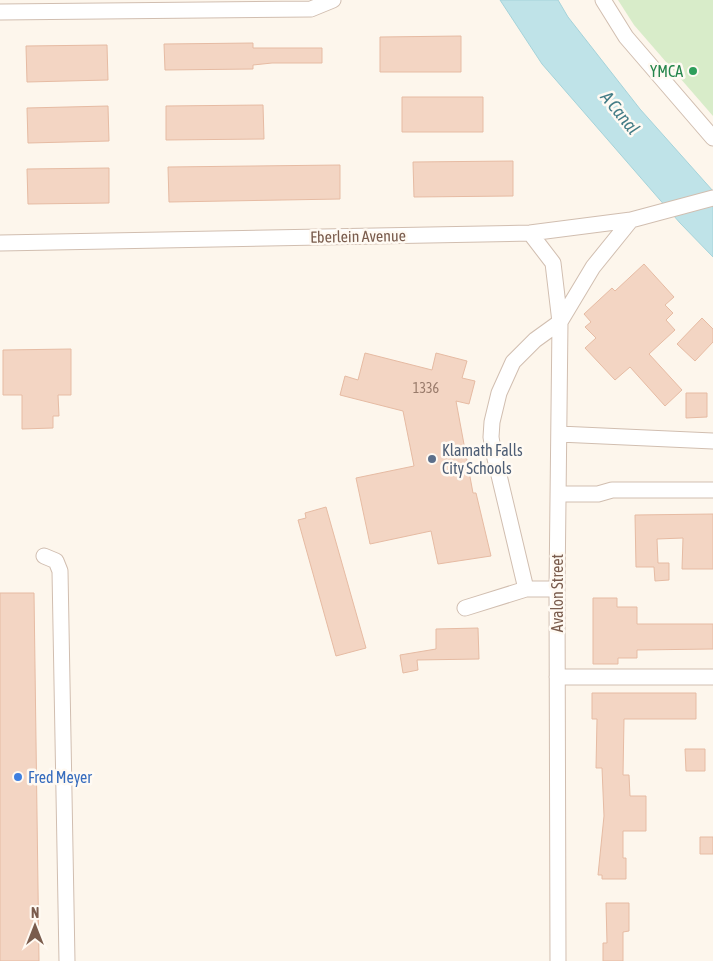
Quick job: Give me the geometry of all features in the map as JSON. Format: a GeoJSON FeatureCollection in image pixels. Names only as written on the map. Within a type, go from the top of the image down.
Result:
{"type":"FeatureCollection","features":[{"type":"Feature","properties":{"kind":"street"},"geometry":{"type":"LineString","coordinates":[[0,12],[311,9],[332,0]]}},
{"type":"Feature","properties":{"kind":"street"},"geometry":{"type":"LineString","coordinates":[[603,0],[626,37],[713,138]]}},
{"type":"Feature","properties":{"kind":"street","name":"Eberlein Avenue"},"geometry":{"type":"LineString","coordinates":[[0,243],[530,232],[631,220],[713,198]]}},
{"type":"Feature","properties":{"kind":"street"},"geometry":{"type":"LineString","coordinates":[[526,589],[493,450],[492,422],[499,393],[513,362],[535,340],[560,322],[593,268],[631,220]]}},
{"type":"Feature","properties":{"kind":"street","name":"Avalon Street"},"geometry":{"type":"LineString","coordinates":[[530,232],[553,263],[560,322],[557,589],[558,961]]}},
{"type":"Feature","properties":{"kind":"street"},"geometry":{"type":"LineString","coordinates":[[559,434],[713,441]]}},
{"type":"Feature","properties":{"kind":"street"},"geometry":{"type":"LineString","coordinates":[[558,494],[598,494],[612,490],[713,490]]}},
{"type":"Feature","properties":{"kind":"street"},"geometry":{"type":"LineString","coordinates":[[44,556],[56,561],[60,571],[67,961]]}},
{"type":"Feature","properties":{"kind":"street"},"geometry":{"type":"LineString","coordinates":[[465,608],[526,589],[557,589]]}},
{"type":"Feature","properties":{"kind":"street"},"geometry":{"type":"LineString","coordinates":[[557,677],[713,677]]}},
{"type":"Feature","properties":{"kind":"green space","name":"YMCA"},"geometry":{"type":"Polygon","coordinates":[[[618,0],[713,0],[713,116],[634,25],[618,0]]]}},
{"type":"Feature","properties":{"kind":"water","name":"A Canal"},"geometry":{"type":"Polygon","coordinates":[[[500,0],[558,0],[568,17],[640,109],[713,191],[713,257],[680,223],[542,64],[500,0]]]}},
{"type":"Feature","properties":{"kind":"building"},"geometry":{"type":"Polygon","coordinates":[[[461,36],[461,72],[380,72],[380,37],[461,36]]]}},
{"type":"Feature","properties":{"kind":"building"},"geometry":{"type":"Polygon","coordinates":[[[253,43],[253,48],[322,48],[322,63],[272,63],[253,65],[253,69],[165,70],[164,44],[253,43]]]}},
{"type":"Feature","properties":{"kind":"building"},"geometry":{"type":"Polygon","coordinates":[[[107,45],[108,80],[27,82],[26,46],[107,45]]]}},
{"type":"Feature","properties":{"kind":"building"},"geometry":{"type":"Polygon","coordinates":[[[402,97],[483,97],[483,132],[402,132],[402,97]]]}},
{"type":"Feature","properties":{"kind":"building"},"geometry":{"type":"Polygon","coordinates":[[[263,105],[264,139],[166,140],[166,106],[263,105]]]}},
{"type":"Feature","properties":{"kind":"building"},"geometry":{"type":"Polygon","coordinates":[[[108,106],[109,141],[28,143],[27,108],[108,106]]]}},
{"type":"Feature","properties":{"kind":"building"},"geometry":{"type":"Polygon","coordinates":[[[513,161],[513,196],[414,197],[413,162],[513,161]]]}},
{"type":"Feature","properties":{"kind":"building"},"geometry":{"type":"Polygon","coordinates":[[[340,165],[340,199],[169,202],[168,167],[340,165]]]}},
{"type":"Feature","properties":{"kind":"building"},"geometry":{"type":"Polygon","coordinates":[[[109,168],[109,203],[28,204],[27,169],[109,168]]]}},
{"type":"Feature","properties":{"kind":"building"},"geometry":{"type":"Polygon","coordinates":[[[644,264],[674,297],[665,305],[673,313],[666,320],[675,330],[649,354],[682,390],[665,406],[630,367],[615,380],[585,348],[596,338],[585,327],[591,322],[584,314],[612,288],[615,291],[644,264]]]}},
{"type":"Feature","properties":{"kind":"building"},"geometry":{"type":"Polygon","coordinates":[[[702,318],[713,329],[713,342],[695,361],[677,344],[702,318]]]}},
{"type":"Feature","properties":{"kind":"building"},"geometry":{"type":"Polygon","coordinates":[[[71,349],[71,395],[58,395],[59,416],[53,416],[53,428],[22,429],[22,395],[3,395],[3,350],[71,349]]]}},
{"type":"Feature","properties":{"kind":"building","name":"Klamath Falls City Schools"},"geometry":{"type":"Polygon","coordinates":[[[365,353],[432,370],[436,353],[467,361],[462,378],[475,381],[469,404],[456,401],[473,493],[476,493],[491,556],[438,564],[431,531],[370,544],[356,478],[414,466],[403,411],[340,395],[345,376],[358,380],[365,353]]]}},
{"type":"Feature","properties":{"kind":"building"},"geometry":{"type":"Polygon","coordinates":[[[686,393],[707,393],[707,417],[686,418],[686,393]]]}},
{"type":"Feature","properties":{"kind":"building"},"geometry":{"type":"Polygon","coordinates":[[[326,507],[366,648],[336,656],[298,520],[306,518],[305,513],[326,507]]]}},
{"type":"Feature","properties":{"kind":"building"},"geometry":{"type":"Polygon","coordinates":[[[713,514],[713,569],[682,569],[683,538],[657,539],[658,563],[669,563],[669,580],[655,581],[654,567],[636,567],[635,515],[713,514]]]}},
{"type":"Feature","properties":{"kind":"building","name":"Fred Meyer"},"geometry":{"type":"Polygon","coordinates":[[[0,593],[34,593],[39,961],[0,961],[0,593]]]}},
{"type":"Feature","properties":{"kind":"building"},"geometry":{"type":"Polygon","coordinates":[[[593,598],[617,598],[617,607],[637,607],[637,624],[713,624],[713,649],[637,650],[637,658],[618,658],[618,664],[593,664],[593,598]]]}},
{"type":"Feature","properties":{"kind":"building"},"geometry":{"type":"Polygon","coordinates":[[[478,628],[479,659],[417,660],[418,670],[403,673],[400,655],[436,649],[436,629],[478,628]]]}},
{"type":"Feature","properties":{"kind":"building"},"geometry":{"type":"Polygon","coordinates":[[[592,693],[696,693],[696,719],[624,719],[623,775],[629,775],[630,796],[646,796],[646,831],[623,831],[623,858],[626,858],[626,879],[602,879],[602,875],[598,875],[604,816],[602,768],[596,768],[597,719],[592,719],[592,693]]]}},
{"type":"Feature","properties":{"kind":"building"},"geometry":{"type":"Polygon","coordinates":[[[685,749],[705,749],[705,771],[686,771],[685,749]]]}},
{"type":"Feature","properties":{"kind":"building"},"geometry":{"type":"Polygon","coordinates":[[[700,837],[713,837],[713,854],[700,854],[700,837]]]}},
{"type":"Feature","properties":{"kind":"building"},"geometry":{"type":"Polygon","coordinates":[[[606,903],[629,903],[629,931],[623,932],[623,961],[603,961],[603,943],[607,943],[606,903]]]}},
{"type":"Feature","properties":{"kind":"place","name":"YMCA"},"geometry":{"type":"Point","coordinates":[693,71]}},
{"type":"Feature","properties":{"kind":"place","name":"Klamath Falls City Schools"},"geometry":{"type":"Point","coordinates":[432,459]}},
{"type":"Feature","properties":{"kind":"place","name":"Fred Meyer"},"geometry":{"type":"Point","coordinates":[18,777]}}]}
